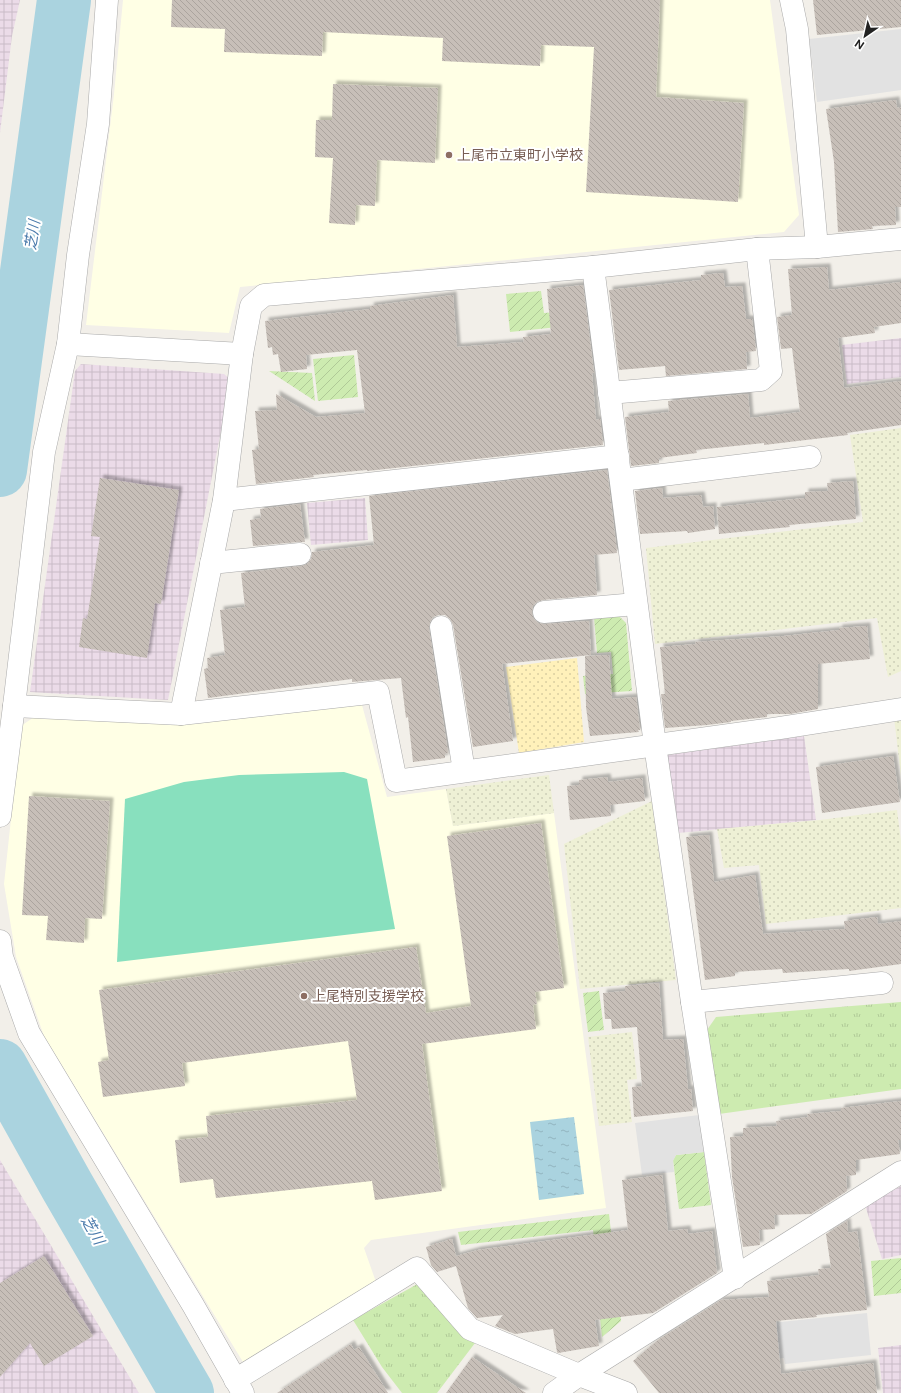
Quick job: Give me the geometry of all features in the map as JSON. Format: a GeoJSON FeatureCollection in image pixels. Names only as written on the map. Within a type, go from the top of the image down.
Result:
{"type":"FeatureCollection","features":[{"type":"Feature","properties":{"kind":"street"},"geometry":{"type":"LineString","coordinates":[[0,816],[44,452],[68,344],[78,255],[98,124],[107,0]]}},
{"type":"Feature","properties":{"kind":"street"},"geometry":{"type":"LineString","coordinates":[[791,0],[797,29],[816,247]]}},
{"type":"Feature","properties":{"kind":"street"},"geometry":{"type":"LineString","coordinates":[[181,714],[224,500],[242,354],[251,306],[264,295],[593,267],[757,249],[816,247],[901,239]]}},
{"type":"Feature","properties":{"kind":"street"},"geometry":{"type":"LineString","coordinates":[[609,393],[761,380],[771,371],[757,249]]}},
{"type":"Feature","properties":{"kind":"street"},"geometry":{"type":"LineString","coordinates":[[593,267],[655,745],[692,1002],[735,1278]]}},
{"type":"Feature","properties":{"kind":"street"},"geometry":{"type":"LineString","coordinates":[[68,344],[242,354]]}},
{"type":"Feature","properties":{"kind":"street"},"geometry":{"type":"LineString","coordinates":[[224,500],[618,456]]}},
{"type":"Feature","properties":{"kind":"street"},"geometry":{"type":"LineString","coordinates":[[621,480],[810,457]]}},
{"type":"Feature","properties":{"kind":"street"},"geometry":{"type":"LineString","coordinates":[[211,563],[300,554]]}},
{"type":"Feature","properties":{"kind":"street"},"geometry":{"type":"LineString","coordinates":[[544,612],[636,604]]}},
{"type":"Feature","properties":{"kind":"street"},"geometry":{"type":"LineString","coordinates":[[441,627],[464,771]]}},
{"type":"Feature","properties":{"kind":"street"},"geometry":{"type":"LineString","coordinates":[[14,706],[181,714],[378,692],[396,781],[780,728],[901,709]]}},
{"type":"Feature","properties":{"kind":"street"},"geometry":{"type":"LineString","coordinates":[[0,941],[2,957],[29,1033],[193,1305],[239,1387],[417,1268],[470,1329],[626,1393]]}},
{"type":"Feature","properties":{"kind":"street"},"geometry":{"type":"LineString","coordinates":[[692,1002],[882,983]]}},
{"type":"Feature","properties":{"kind":"street"},"geometry":{"type":"LineString","coordinates":[[554,1393],[579,1375],[901,1172]]}},
{"type":"Feature","properties":{"kind":"shaded area"},"geometry":{"type":"Polygon","coordinates":[[[0,0],[20,0],[12,36],[0,133],[0,0]]]}},
{"type":"Feature","properties":{"kind":"shaded area","name":"上尾市立東町小学校"},"geometry":{"type":"Polygon","coordinates":[[[123,0],[770,0],[799,215],[784,232],[240,287],[229,333],[86,325],[114,94],[123,0]]]}},
{"type":"Feature","properties":{"kind":"shaded area"},"geometry":{"type":"Polygon","coordinates":[[[901,29],[901,90],[817,102],[809,39],[901,29]]]}},
{"type":"Feature","properties":{"kind":"shaded area"},"geometry":{"type":"Polygon","coordinates":[[[901,338],[901,377],[847,384],[842,345],[901,338]]]}},
{"type":"Feature","properties":{"kind":"shaded area"},"geometry":{"type":"Polygon","coordinates":[[[81,364],[224,374],[231,380],[168,700],[30,692],[75,371],[81,364]]]}},
{"type":"Feature","properties":{"kind":"shaded area"},"geometry":{"type":"Polygon","coordinates":[[[901,428],[901,671],[888,677],[877,618],[655,644],[646,548],[863,522],[850,435],[901,428]]]}},
{"type":"Feature","properties":{"kind":"shaded area"},"geometry":{"type":"Polygon","coordinates":[[[365,498],[368,540],[311,545],[307,503],[365,498]]]}},
{"type":"Feature","properties":{"kind":"shaded area","name":"上尾特別支援学校"},"geometry":{"type":"Polygon","coordinates":[[[362,705],[387,797],[446,789],[453,826],[554,813],[606,1208],[371,1240],[364,1248],[377,1285],[243,1362],[44,1036],[16,957],[4,884],[21,726],[40,713],[194,724],[362,705]]]}},
{"type":"Feature","properties":{"kind":"shaded area"},"geometry":{"type":"Polygon","coordinates":[[[894,717],[901,717],[901,776],[894,717]]]}},
{"type":"Feature","properties":{"kind":"shaded area"},"geometry":{"type":"Polygon","coordinates":[[[804,736],[816,820],[678,833],[667,755],[804,736]]]}},
{"type":"Feature","properties":{"kind":"shaded area"},"geometry":{"type":"Polygon","coordinates":[[[549,775],[554,813],[453,826],[446,789],[549,775]]]}},
{"type":"Feature","properties":{"kind":"shaded area"},"geometry":{"type":"Polygon","coordinates":[[[652,801],[676,980],[580,989],[564,844],[652,801]]]}},
{"type":"Feature","properties":{"kind":"shaded area"},"geometry":{"type":"Polygon","coordinates":[[[897,810],[901,841],[901,908],[766,924],[759,865],[724,868],[717,829],[820,820],[897,810]]]}},
{"type":"Feature","properties":{"kind":"shaded area"},"geometry":{"type":"Polygon","coordinates":[[[632,1032],[637,1079],[627,1080],[632,1122],[599,1126],[588,1037],[632,1032]]]}},
{"type":"Feature","properties":{"kind":"shaded area"},"geometry":{"type":"Polygon","coordinates":[[[699,1115],[704,1152],[676,1155],[673,1161],[674,1172],[642,1175],[635,1123],[699,1115]]]}},
{"type":"Feature","properties":{"kind":"shaded area"},"geometry":{"type":"Polygon","coordinates":[[[0,1160],[139,1393],[0,1393],[0,1160]]]}},
{"type":"Feature","properties":{"kind":"shaded area"},"geometry":{"type":"Polygon","coordinates":[[[901,1186],[901,1255],[882,1259],[865,1205],[901,1186]]]}},
{"type":"Feature","properties":{"kind":"shaded area"},"geometry":{"type":"Polygon","coordinates":[[[867,1313],[871,1355],[785,1364],[784,1358],[774,1359],[771,1323],[867,1313]]]}},
{"type":"Feature","properties":{"kind":"shaded area"},"geometry":{"type":"Polygon","coordinates":[[[901,1345],[901,1393],[883,1393],[878,1348],[901,1345]]]}},
{"type":"Feature","properties":{"kind":"green space"},"geometry":{"type":"Polygon","coordinates":[[[541,291],[544,313],[557,312],[558,327],[510,332],[506,294],[541,291]]]}},
{"type":"Feature","properties":{"kind":"green space"},"geometry":{"type":"Polygon","coordinates":[[[354,355],[358,397],[318,401],[313,359],[354,355]]]}},
{"type":"Feature","properties":{"kind":"green space"},"geometry":{"type":"Polygon","coordinates":[[[269,371],[312,373],[315,401],[269,371]]]}},
{"type":"Feature","properties":{"kind":"green space"},"geometry":{"type":"Polygon","coordinates":[[[618,615],[626,623],[632,691],[585,694],[583,676],[613,674],[611,652],[597,653],[594,617],[618,615]]]}},
{"type":"Feature","properties":{"kind":"green space"},"geometry":{"type":"Polygon","coordinates":[[[344,772],[367,779],[395,929],[117,962],[125,799],[184,782],[239,775],[344,772]]]}},
{"type":"Feature","properties":{"kind":"green space"},"geometry":{"type":"Polygon","coordinates":[[[599,991],[604,1030],[588,1032],[583,993],[599,991]]]}},
{"type":"Feature","properties":{"kind":"green space"},"geometry":{"type":"Polygon","coordinates":[[[901,1002],[901,1089],[719,1114],[707,1030],[716,1017],[901,1002]]]}},
{"type":"Feature","properties":{"kind":"green space"},"geometry":{"type":"Polygon","coordinates":[[[704,1152],[711,1205],[679,1209],[673,1160],[676,1155],[704,1152]]]}},
{"type":"Feature","properties":{"kind":"green space"},"geometry":{"type":"Polygon","coordinates":[[[609,1214],[621,1321],[602,1337],[599,1308],[599,1278],[593,1230],[461,1245],[458,1232],[609,1214]]]}},
{"type":"Feature","properties":{"kind":"green space"},"geometry":{"type":"Polygon","coordinates":[[[901,1258],[901,1293],[874,1296],[871,1261],[901,1258]]]}},
{"type":"Feature","properties":{"kind":"green space"},"geometry":{"type":"Polygon","coordinates":[[[421,1282],[461,1335],[475,1343],[437,1393],[402,1393],[382,1367],[353,1320],[421,1282]]]}},
{"type":"Feature","properties":{"kind":"sand"},"geometry":{"type":"Polygon","coordinates":[[[577,658],[584,742],[519,753],[506,667],[577,658]]]}},
{"type":"Feature","properties":{"kind":"water"},"geometry":{"type":"Polygon","coordinates":[[[574,1117],[584,1194],[539,1200],[530,1122],[574,1117]]]}},
{"type":"Feature","properties":{"kind":"building"},"geometry":{"type":"Polygon","coordinates":[[[172,0],[660,0],[656,97],[744,103],[738,202],[586,192],[594,47],[541,45],[540,66],[442,61],[443,38],[323,32],[322,56],[224,52],[225,29],[171,27],[172,0]]]}},
{"type":"Feature","properties":{"kind":"building"},"geometry":{"type":"Polygon","coordinates":[[[813,0],[901,0],[901,27],[817,35],[813,0]]]}},
{"type":"Feature","properties":{"kind":"building"},"geometry":{"type":"Polygon","coordinates":[[[333,84],[438,88],[435,163],[377,160],[375,206],[356,205],[355,225],[329,223],[333,158],[315,157],[316,120],[332,120],[333,84]]]}},
{"type":"Feature","properties":{"kind":"building"},"geometry":{"type":"Polygon","coordinates":[[[896,100],[897,108],[901,107],[901,207],[895,207],[896,225],[872,226],[873,229],[838,232],[834,162],[826,109],[896,100]]]}},
{"type":"Feature","properties":{"kind":"building"},"geometry":{"type":"Polygon","coordinates":[[[827,267],[829,290],[901,282],[901,323],[874,327],[875,333],[838,338],[844,388],[901,381],[901,425],[847,433],[848,435],[764,445],[764,443],[696,450],[697,453],[659,458],[659,463],[631,466],[625,417],[669,412],[668,401],[748,394],[750,418],[800,412],[792,348],[781,349],[777,317],[792,315],[788,269],[827,267]]]}},
{"type":"Feature","properties":{"kind":"building"},"geometry":{"type":"Polygon","coordinates":[[[723,273],[725,287],[742,286],[746,319],[752,319],[756,351],[746,352],[747,369],[666,376],[665,366],[619,370],[609,290],[701,280],[701,275],[723,273]]]}},
{"type":"Feature","properties":{"kind":"building"},"geometry":{"type":"Polygon","coordinates":[[[583,285],[594,373],[592,373],[596,420],[600,419],[603,445],[367,471],[313,475],[314,477],[256,484],[252,450],[259,449],[255,411],[277,410],[276,394],[316,417],[365,413],[357,350],[306,355],[307,369],[281,372],[278,354],[273,355],[272,347],[268,348],[265,321],[371,309],[370,306],[453,295],[457,347],[524,342],[523,337],[551,334],[547,289],[583,285]]]}},
{"type":"Feature","properties":{"kind":"building"},"geometry":{"type":"Polygon","coordinates":[[[607,470],[617,553],[594,555],[597,595],[543,600],[537,602],[533,606],[532,613],[534,619],[538,623],[545,624],[589,621],[591,655],[502,664],[513,741],[473,747],[453,625],[450,619],[445,615],[433,617],[430,622],[429,629],[448,753],[445,754],[445,758],[413,762],[408,717],[406,718],[401,678],[352,682],[352,679],[208,698],[204,669],[208,668],[207,658],[225,655],[220,610],[245,607],[241,573],[301,566],[307,564],[311,559],[312,552],[374,545],[369,496],[607,470]]]}},
{"type":"Feature","properties":{"kind":"building"},"geometry":{"type":"Polygon","coordinates":[[[100,478],[179,490],[161,604],[155,603],[147,658],[79,647],[83,618],[87,619],[100,537],[91,536],[100,478]]]}},
{"type":"Feature","properties":{"kind":"building"},"geometry":{"type":"Polygon","coordinates":[[[853,481],[856,519],[789,525],[790,527],[719,534],[717,507],[805,498],[805,492],[828,491],[827,483],[853,481]]]}},
{"type":"Feature","properties":{"kind":"building"},"geometry":{"type":"Polygon","coordinates":[[[662,488],[663,498],[701,495],[703,507],[713,506],[715,529],[688,533],[687,531],[640,534],[635,491],[662,488]]]}},
{"type":"Feature","properties":{"kind":"building"},"geometry":{"type":"Polygon","coordinates":[[[300,504],[305,542],[253,546],[250,520],[261,518],[260,509],[300,504]]]}},
{"type":"Feature","properties":{"kind":"building"},"geometry":{"type":"Polygon","coordinates":[[[867,626],[870,659],[818,664],[818,709],[790,714],[767,714],[767,717],[707,725],[665,728],[661,694],[665,694],[660,647],[696,644],[695,642],[784,636],[839,630],[839,628],[867,626]]]}},
{"type":"Feature","properties":{"kind":"building"},"geometry":{"type":"Polygon","coordinates":[[[609,655],[612,699],[636,697],[640,730],[638,730],[639,732],[590,736],[586,707],[585,656],[609,655]]]}},
{"type":"Feature","properties":{"kind":"building"},"geometry":{"type":"Polygon","coordinates":[[[893,756],[900,802],[822,813],[816,767],[893,756]]]}},
{"type":"Feature","properties":{"kind":"building"},"geometry":{"type":"Polygon","coordinates":[[[607,777],[608,782],[642,778],[645,801],[610,805],[611,816],[570,820],[567,786],[579,785],[579,780],[607,777]]]}},
{"type":"Feature","properties":{"kind":"building"},"geometry":{"type":"Polygon","coordinates":[[[29,796],[110,801],[102,919],[85,918],[84,943],[46,940],[48,916],[22,915],[29,796]]]}},
{"type":"Feature","properties":{"kind":"building"},"geometry":{"type":"Polygon","coordinates":[[[541,823],[564,988],[535,992],[537,1004],[533,1005],[536,1029],[422,1044],[442,1191],[375,1200],[372,1181],[216,1198],[213,1179],[180,1183],[175,1140],[208,1137],[206,1116],[357,1100],[348,1041],[182,1063],[185,1086],[103,1097],[98,1062],[109,1060],[99,990],[416,947],[426,1013],[471,1006],[447,836],[541,823]]]}},
{"type":"Feature","properties":{"kind":"building"},"geometry":{"type":"Polygon","coordinates":[[[709,835],[714,882],[755,875],[763,934],[845,929],[844,921],[877,917],[878,924],[901,921],[901,964],[849,971],[849,969],[783,973],[782,969],[735,972],[735,976],[705,980],[686,837],[709,835]]]}},
{"type":"Feature","properties":{"kind":"building"},"geometry":{"type":"Polygon","coordinates":[[[659,983],[663,1040],[683,1039],[688,1089],[691,1089],[693,1111],[634,1117],[632,1087],[642,1086],[637,1027],[612,1029],[611,1019],[605,1019],[603,993],[625,991],[625,986],[659,983]]]}},
{"type":"Feature","properties":{"kind":"building"},"geometry":{"type":"Polygon","coordinates":[[[901,1101],[901,1140],[898,1140],[900,1154],[856,1160],[856,1175],[846,1176],[847,1191],[811,1214],[774,1215],[775,1229],[759,1230],[760,1245],[743,1247],[732,1177],[730,1137],[743,1136],[743,1128],[777,1126],[776,1121],[808,1117],[807,1114],[841,1111],[841,1108],[901,1101]]]}},
{"type":"Feature","properties":{"kind":"building"},"geometry":{"type":"Polygon","coordinates":[[[662,1175],[668,1231],[687,1229],[688,1234],[712,1231],[717,1273],[653,1313],[595,1320],[599,1346],[558,1353],[553,1329],[515,1334],[495,1326],[503,1315],[477,1318],[468,1308],[456,1266],[437,1272],[431,1265],[426,1247],[452,1239],[456,1256],[478,1250],[628,1230],[622,1180],[662,1175]]]}},
{"type":"Feature","properties":{"kind":"building"},"geometry":{"type":"Polygon","coordinates":[[[847,1221],[848,1233],[857,1231],[867,1310],[776,1321],[781,1374],[873,1363],[877,1393],[659,1393],[633,1361],[658,1340],[721,1300],[769,1297],[767,1281],[819,1275],[818,1269],[831,1268],[826,1234],[847,1221]]]}},
{"type":"Feature","properties":{"kind":"building"},"geometry":{"type":"Polygon","coordinates":[[[44,1256],[93,1336],[44,1366],[30,1343],[0,1377],[0,1283],[44,1256]]]}},
{"type":"Feature","properties":{"kind":"building"},"geometry":{"type":"Polygon","coordinates":[[[351,1344],[354,1350],[359,1347],[388,1393],[277,1393],[351,1344]]]}},
{"type":"Feature","properties":{"kind":"building"},"geometry":{"type":"Polygon","coordinates":[[[472,1357],[526,1393],[446,1393],[472,1357]]]}},
{"type":"Feature","properties":{"kind":"waterway","name":"芝川"},"geometry":{"type":"LineString","coordinates":[[0,470],[64,0]]}},
{"type":"Feature","properties":{"kind":"waterway","name":"芝川"},"geometry":{"type":"LineString","coordinates":[[0,1066],[67,1186],[187,1393]]}},
{"type":"Feature","properties":{"kind":"place","name":"上尾市立東町小学校"},"geometry":{"type":"Point","coordinates":[449,155]}},
{"type":"Feature","properties":{"kind":"place","name":"上尾特別支援学校"},"geometry":{"type":"Point","coordinates":[304,996]}}]}
